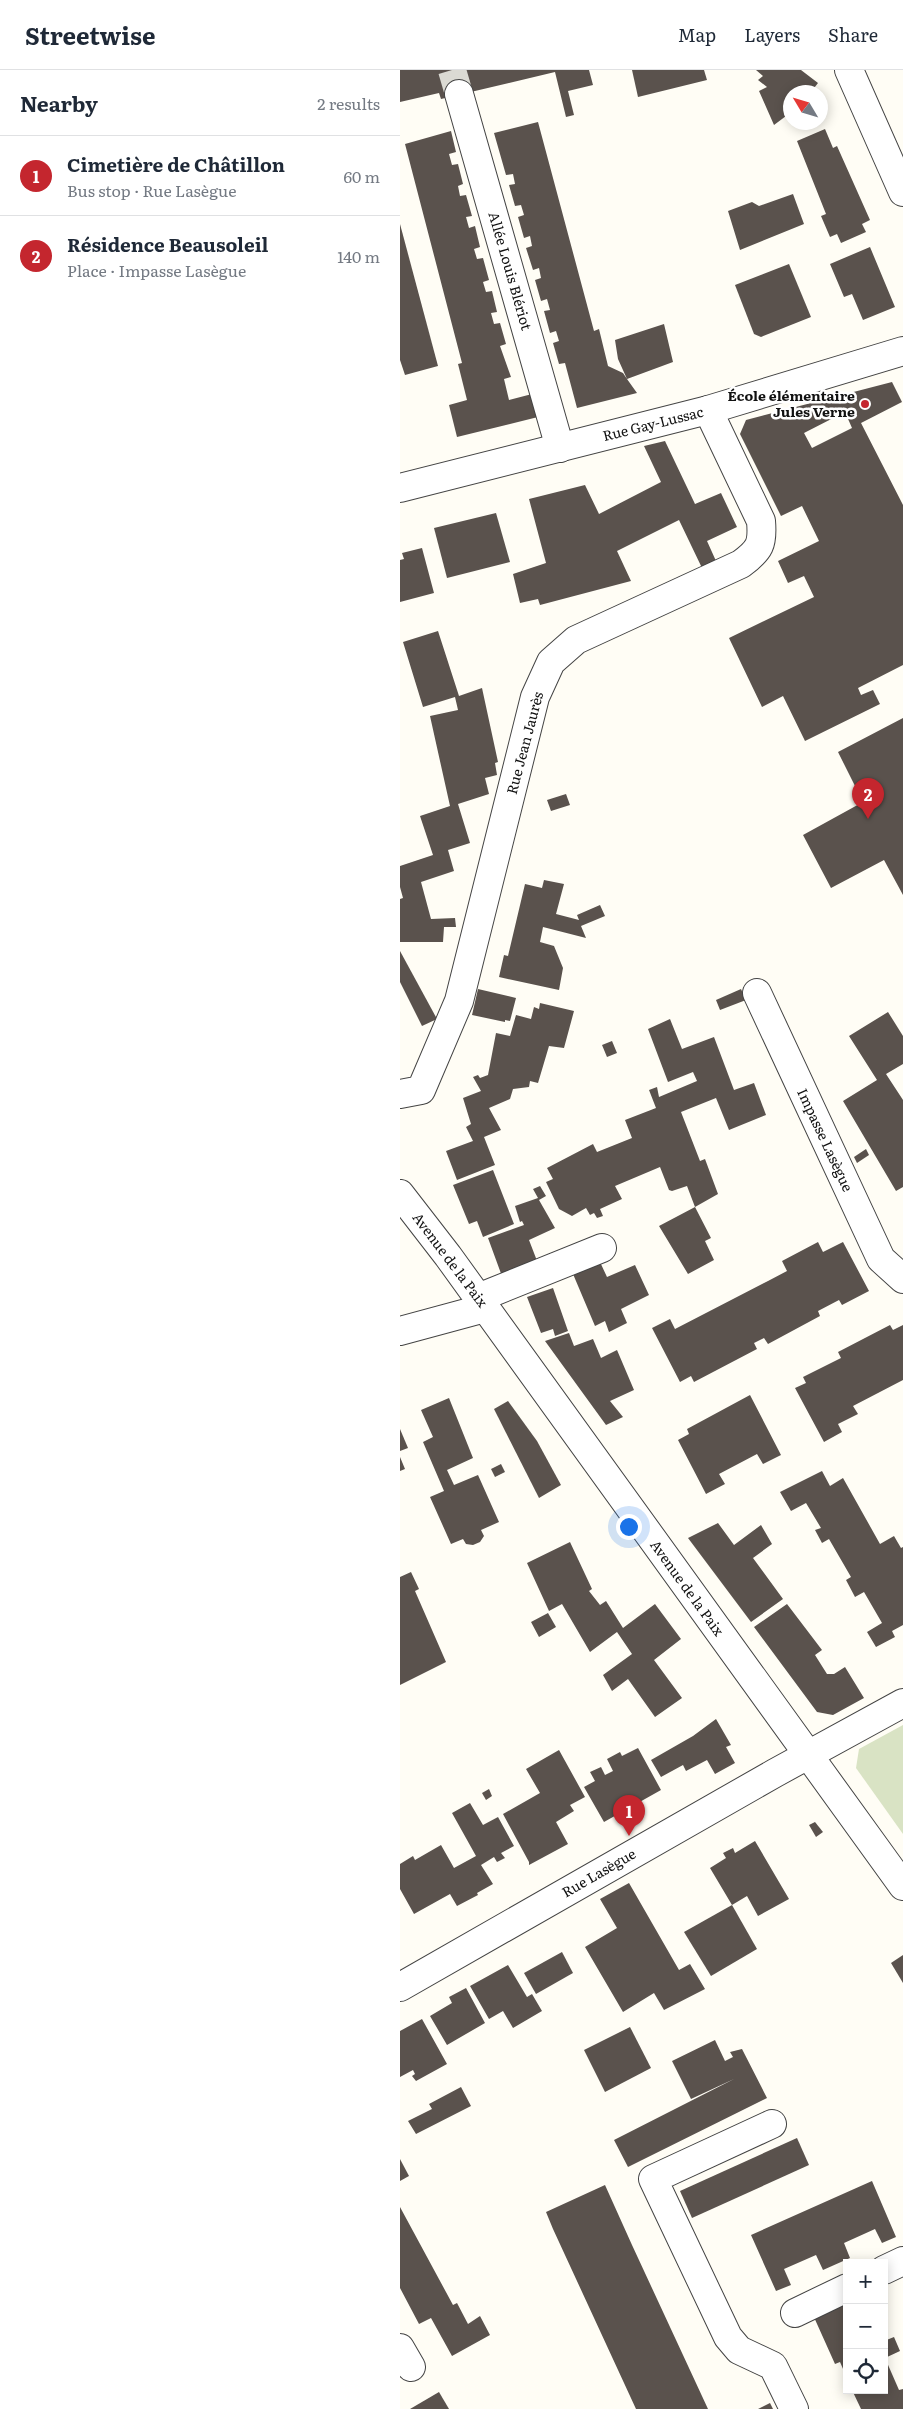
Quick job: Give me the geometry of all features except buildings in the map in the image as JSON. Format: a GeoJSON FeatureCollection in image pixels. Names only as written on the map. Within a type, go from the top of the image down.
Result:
{"type":"FeatureCollection","features":[{"type":"Feature","properties":{"kind":"street"},"geometry":{"type":"LineString","coordinates":[[849,70],[903,192]]}},
{"type":"Feature","properties":{"kind":"street","name":"Allée Louis Blériot"},"geometry":{"type":"LineString","coordinates":[[459,94],[560,448]]}},
{"type":"Feature","properties":{"kind":"street","name":"Rue Gay-Lussac"},"geometry":{"type":"LineString","coordinates":[[400,488],[708,410],[903,351]]}},
{"type":"Feature","properties":{"kind":"street","name":"Rue Jean Jaurès"},"geometry":{"type":"LineString","coordinates":[[400,1094],[421,1090],[459,1001],[535,697],[551,662],[576,640],[741,564],[756,553],[763,538],[762,521],[708,410]]}},
{"type":"Feature","properties":{"kind":"street","name":"Impasse Lasègue"},"geometry":{"type":"LineString","coordinates":[[757,993],[882,1259],[903,1279]]}},
{"type":"Feature","properties":{"kind":"street","name":"Avenue de la Paix"},"geometry":{"type":"LineString","coordinates":[[400,1194],[482,1303],[903,1886]]}},
{"type":"Feature","properties":{"kind":"street"},"geometry":{"type":"LineString","coordinates":[[400,1331],[482,1303],[602,1248]]}},
{"type":"Feature","properties":{"kind":"street","name":"Rue Lasègue"},"geometry":{"type":"LineString","coordinates":[[400,1987],[807,1755],[903,1703]]}},
{"type":"Feature","properties":{"kind":"street"},"geometry":{"type":"LineString","coordinates":[[772,2124],[653,2179],[728,2337],[739,2350],[773,2366],[794,2409]]}},
{"type":"Feature","properties":{"kind":"street"},"geometry":{"type":"LineString","coordinates":[[888,2268],[903,2261]]}},
{"type":"Feature","properties":{"kind":"street"},"geometry":{"type":"LineString","coordinates":[[795,2313],[843,2290]]}},
{"type":"Feature","properties":{"kind":"green space"},"geometry":{"type":"Polygon","coordinates":[[[903,1725],[903,1834],[856,1768],[859,1749],[903,1725]]]}},
{"type":"Feature","properties":{"kind":"tunnel"},"geometry":{"type":"LineString","coordinates":[[452,70],[459,94]]}},
{"type":"Feature","properties":{"kind":"place","name":"École élémentaire Jules Verne"},"geometry":{"type":"Point","coordinates":[865,404]}},
{"type":"Feature","properties":{"kind":"place","name":"Résidence Beausoleil"},"geometry":{"type":"Point","coordinates":[868,819]}},
{"type":"Feature","properties":{"kind":"place","name":"Cimetière de Châtillon"},"geometry":{"type":"Point","coordinates":[629,1836]}}]}
